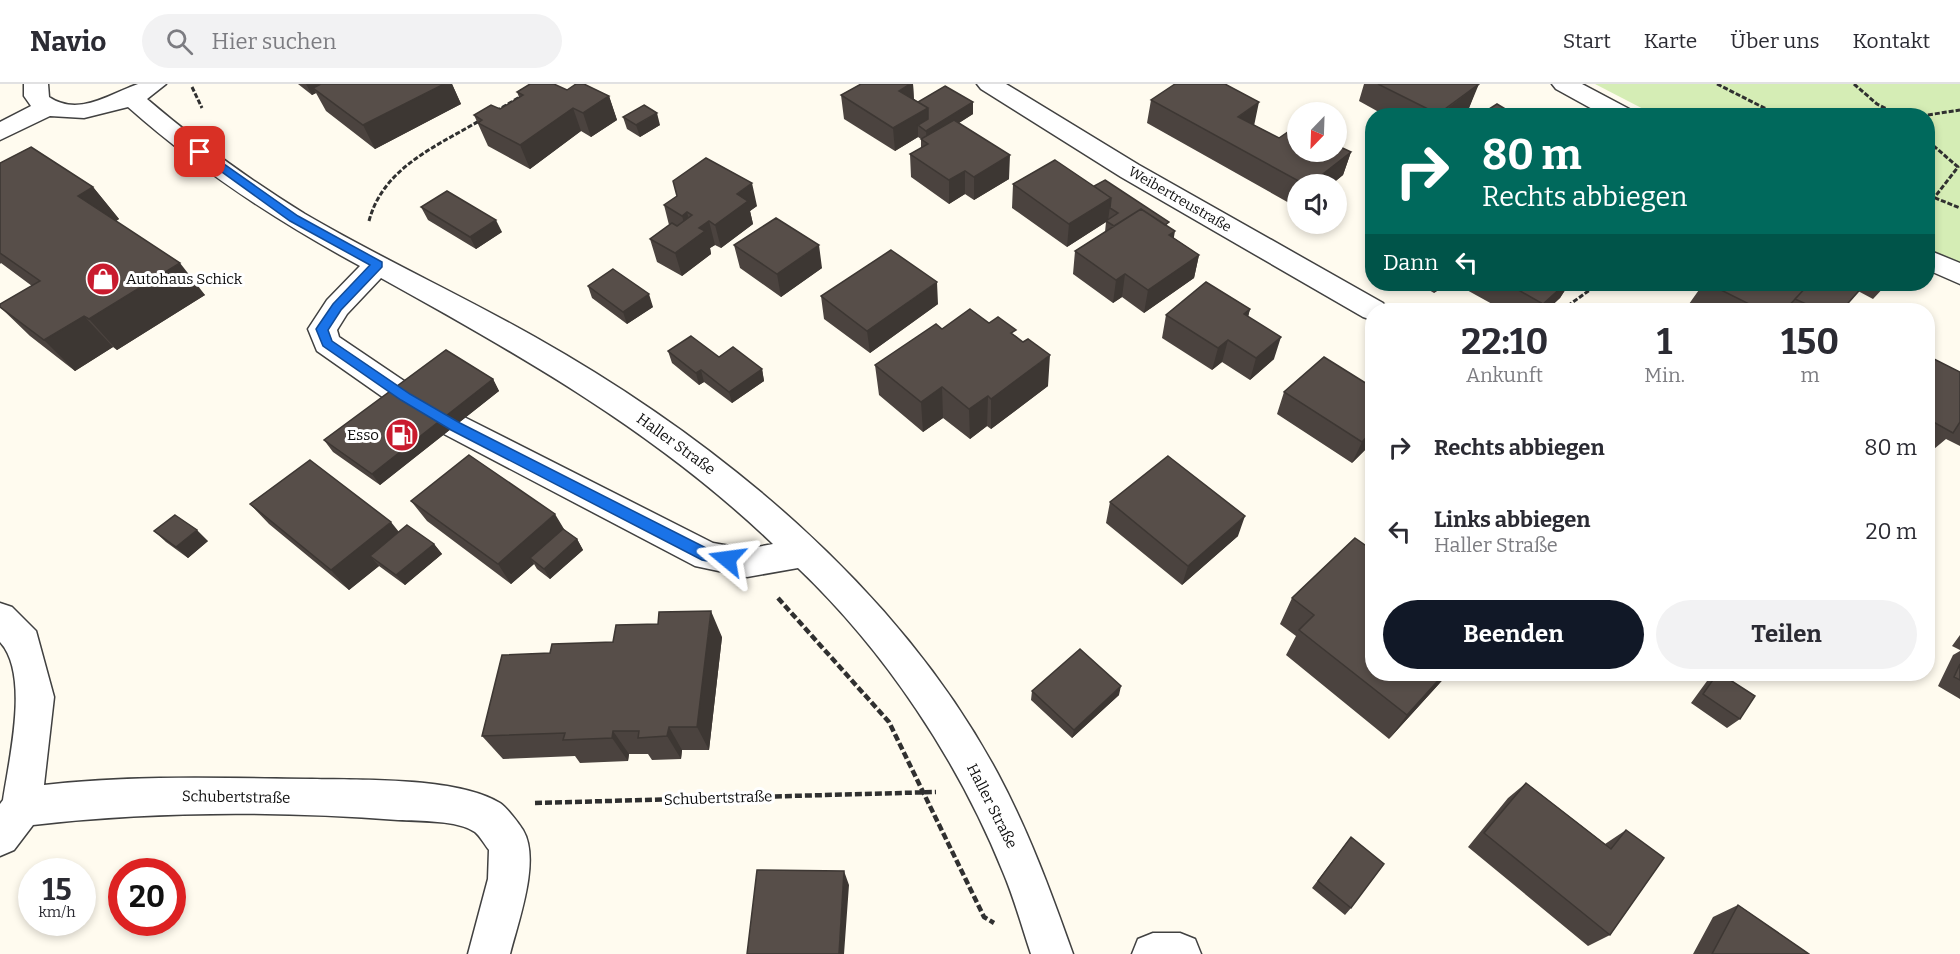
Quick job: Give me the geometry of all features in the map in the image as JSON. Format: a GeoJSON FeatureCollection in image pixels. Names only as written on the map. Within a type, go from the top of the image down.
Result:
{"type":"FeatureCollection","features":[{"type":"Feature","properties":{"kind":"street"},"geometry":{"type":"LineString","coordinates":[[36,84],[34,90],[38,100],[48,107],[77,111],[96,109],[143,91]]}},
{"type":"Feature","properties":{"kind":"street","name":"Weibertreustraße"},"geometry":{"type":"LineString","coordinates":[[989,84],[1130,171],[1365,305]]}},
{"type":"Feature","properties":{"kind":"street"},"geometry":{"type":"LineString","coordinates":[[1564,84],[1609,108]]}},
{"type":"Feature","properties":{"kind":"street","name":"Haller Straße"},"geometry":{"type":"LineString","coordinates":[[143,91],[163,125],[294,218],[604,392],[702,461],[807,552],[861,611],[940,711],[987,792],[1038,904],[1052,954]]}},
{"type":"Feature","properties":{"kind":"street"},"geometry":{"type":"LineString","coordinates":[[0,132],[48,107]]}},
{"type":"Feature","properties":{"kind":"street"},"geometry":{"type":"LineString","coordinates":[[367,258],[322,329],[327,343],[405,397],[455,426],[707,556],[747,563],[807,552]]}},
{"type":"Feature","properties":{"kind":"street"},"geometry":{"type":"LineString","coordinates":[[1935,262],[1960,274]]}},
{"type":"Feature","properties":{"kind":"street"},"geometry":{"type":"LineString","coordinates":[[0,618],[23,642],[36,697],[11,821]]}},
{"type":"Feature","properties":{"kind":"street","name":"Schubertstraße"},"geometry":{"type":"LineString","coordinates":[[11,821],[91,799],[196,796],[358,799],[444,804],[487,817],[509,844],[508,879],[489,954]]}},
{"type":"Feature","properties":{"kind":"street"},"geometry":{"type":"LineString","coordinates":[[1153,954],[1180,954]]}},
{"type":"Feature","properties":{"kind":"path"},"geometry":{"type":"LineString","coordinates":[[1717,84],[1764,108]]}},
{"type":"Feature","properties":{"kind":"path"},"geometry":{"type":"LineString","coordinates":[[1854,84],[1885,108]]}},
{"type":"Feature","properties":{"kind":"path"},"geometry":{"type":"LineString","coordinates":[[367,258],[369,215],[381,190],[400,169],[526,94]]}},
{"type":"Feature","properties":{"kind":"path"},"geometry":{"type":"LineString","coordinates":[[1935,114],[1960,110]]}},
{"type":"Feature","properties":{"kind":"path"},"geometry":{"type":"LineString","coordinates":[[1935,147],[1958,167],[1935,197]]}},
{"type":"Feature","properties":{"kind":"path"},"geometry":{"type":"LineString","coordinates":[[1935,198],[1960,208]]}},
{"type":"Feature","properties":{"kind":"path"},"geometry":{"type":"LineString","coordinates":[[1572,303],[1589,291]]}},
{"type":"Feature","properties":{"kind":"path","name":"Schubertstraße"},"geometry":{"type":"LineString","coordinates":[[533,803],[987,792]]}},
{"type":"Feature","properties":{"kind":"green space"},"geometry":{"type":"Polygon","coordinates":[[[1595,84],[1960,84],[1960,264],[1935,252],[1935,108],[1641,108],[1595,84]]]}},
{"type":"Feature","properties":{"kind":"building"},"geometry":{"type":"Polygon","coordinates":[[[321,84],[444,84],[363,125],[313,88],[321,84]]]}},
{"type":"Feature","properties":{"kind":"building"},"geometry":{"type":"Polygon","coordinates":[[[530,84],[554,84],[567,90],[576,84],[584,84],[609,96],[583,113],[573,108],[520,145],[478,123],[482,120],[474,115],[491,105],[500,109],[523,95],[517,92],[530,84]]]}},
{"type":"Feature","properties":{"kind":"building"},"geometry":{"type":"Polygon","coordinates":[[[861,84],[910,84],[899,91],[928,108],[893,128],[841,95],[861,84]]]}},
{"type":"Feature","properties":{"kind":"building"},"geometry":{"type":"Polygon","coordinates":[[[1175,84],[1225,84],[1259,102],[1238,117],[1279,138],[1287,133],[1287,162],[1338,162],[1323,174],[1287,175],[1151,100],[1175,84]]]}},
{"type":"Feature","properties":{"kind":"building"},"geometry":{"type":"Polygon","coordinates":[[[1378,84],[1479,84],[1446,108],[1426,108],[1378,84]]]}},
{"type":"Feature","properties":{"kind":"building"},"geometry":{"type":"Polygon","coordinates":[[[945,86],[973,102],[926,131],[918,125],[928,119],[928,108],[918,102],[945,86]]]}},
{"type":"Feature","properties":{"kind":"building"},"geometry":{"type":"Polygon","coordinates":[[[1497,104],[1504,108],[1491,108],[1497,104]]]}},
{"type":"Feature","properties":{"kind":"building"},"geometry":{"type":"Polygon","coordinates":[[[644,105],[657,113],[636,125],[623,117],[644,105]]]}},
{"type":"Feature","properties":{"kind":"building"},"geometry":{"type":"Polygon","coordinates":[[[954,120],[1010,155],[974,177],[965,171],[949,180],[910,154],[928,144],[921,139],[954,120]]]}},
{"type":"Feature","properties":{"kind":"building","name":"Autohaus Schick"},"geometry":{"type":"Polygon","coordinates":[[[31,147],[93,187],[78,196],[180,263],[89,319],[84,316],[44,340],[0,307],[0,304],[40,281],[0,253],[0,163],[31,147]]]}},
{"type":"Feature","properties":{"kind":"building"},"geometry":{"type":"Polygon","coordinates":[[[706,158],[752,183],[737,194],[748,201],[715,225],[709,221],[699,228],[705,231],[675,253],[650,239],[672,223],[677,226],[692,215],[687,212],[682,216],[664,205],[677,196],[673,181],[706,158]]]}},
{"type":"Feature","properties":{"kind":"building"},"geometry":{"type":"Polygon","coordinates":[[[1055,160],[1111,198],[1069,224],[1013,184],[1055,160]]]}},
{"type":"Feature","properties":{"kind":"building"},"geometry":{"type":"Polygon","coordinates":[[[1105,180],[1169,222],[1165,225],[1141,209],[1114,226],[1106,221],[1118,213],[1110,208],[1111,198],[1094,186],[1105,180]]]}},
{"type":"Feature","properties":{"kind":"building"},"geometry":{"type":"Polygon","coordinates":[[[447,191],[496,220],[470,237],[421,207],[447,191]]]}},
{"type":"Feature","properties":{"kind":"building"},"geometry":{"type":"Polygon","coordinates":[[[1141,209],[1175,231],[1169,235],[1199,255],[1148,290],[1125,274],[1116,280],[1075,251],[1141,209]]]}},
{"type":"Feature","properties":{"kind":"building"},"geometry":{"type":"Polygon","coordinates":[[[776,218],[819,245],[777,274],[734,245],[776,218]]]}},
{"type":"Feature","properties":{"kind":"building"},"geometry":{"type":"Polygon","coordinates":[[[891,250],[937,282],[867,331],[821,296],[891,250]]]}},
{"type":"Feature","properties":{"kind":"building"},"geometry":{"type":"Polygon","coordinates":[[[613,269],[649,294],[623,312],[588,286],[613,269]]]}},
{"type":"Feature","properties":{"kind":"building"},"geometry":{"type":"Polygon","coordinates":[[[1206,282],[1250,309],[1244,314],[1281,337],[1256,358],[1228,340],[1218,348],[1166,315],[1206,282]]]}},
{"type":"Feature","properties":{"kind":"building"},"geometry":{"type":"Polygon","coordinates":[[[1520,291],[1557,291],[1541,303],[1520,291]]]}},
{"type":"Feature","properties":{"kind":"building"},"geometry":{"type":"Polygon","coordinates":[[[1723,291],[1802,291],[1791,303],[1747,303],[1723,291]]]}},
{"type":"Feature","properties":{"kind":"building"},"geometry":{"type":"Polygon","coordinates":[[[1802,291],[1859,291],[1848,303],[1804,303],[1795,299],[1802,291]]]}},
{"type":"Feature","properties":{"kind":"building"},"geometry":{"type":"Polygon","coordinates":[[[970,309],[989,323],[998,317],[1016,330],[1011,333],[1023,342],[1028,339],[1050,355],[991,399],[988,396],[969,409],[942,387],[921,402],[875,365],[936,324],[942,329],[970,309]]]}},
{"type":"Feature","properties":{"kind":"building"},"geometry":{"type":"Polygon","coordinates":[[[691,336],[719,357],[733,347],[762,369],[729,392],[701,370],[696,373],[668,351],[691,336]]]}},
{"type":"Feature","properties":{"kind":"building"},"geometry":{"type":"Polygon","coordinates":[[[446,350],[493,379],[372,474],[324,440],[446,350]]]}},
{"type":"Feature","properties":{"kind":"building"},"geometry":{"type":"Polygon","coordinates":[[[1324,357],[1365,383],[1365,439],[1362,442],[1284,392],[1324,357]]]}},
{"type":"Feature","properties":{"kind":"building"},"geometry":{"type":"Polygon","coordinates":[[[1935,360],[1960,372],[1960,422],[1953,433],[1935,423],[1935,360]]]}},
{"type":"Feature","properties":{"kind":"building"},"geometry":{"type":"Polygon","coordinates":[[[469,455],[555,514],[498,564],[411,501],[469,455]]]}},
{"type":"Feature","properties":{"kind":"building"},"geometry":{"type":"Polygon","coordinates":[[[1168,456],[1245,516],[1188,566],[1110,502],[1168,456]]]}},
{"type":"Feature","properties":{"kind":"building"},"geometry":{"type":"Polygon","coordinates":[[[310,460],[391,522],[331,570],[250,504],[310,460]]]}},
{"type":"Feature","properties":{"kind":"building"},"geometry":{"type":"Polygon","coordinates":[[[175,515],[197,530],[176,547],[154,531],[175,515]]]}},
{"type":"Feature","properties":{"kind":"building"},"geometry":{"type":"Polygon","coordinates":[[[407,525],[434,544],[396,575],[370,556],[407,525]]]}},
{"type":"Feature","properties":{"kind":"building"},"geometry":{"type":"Polygon","coordinates":[[[563,529],[577,539],[544,569],[530,558],[563,529]]]}},
{"type":"Feature","properties":{"kind":"building"},"geometry":{"type":"Polygon","coordinates":[[[1355,538],[1365,545],[1365,681],[1438,681],[1407,715],[1299,630],[1314,615],[1292,598],[1355,538]]]}},
{"type":"Feature","properties":{"kind":"building"},"geometry":{"type":"Polygon","coordinates":[[[711,611],[697,727],[669,727],[667,736],[638,738],[639,731],[613,731],[612,738],[563,740],[565,733],[482,736],[502,655],[550,653],[552,644],[613,642],[616,625],[658,624],[659,612],[711,611]]]}},
{"type":"Feature","properties":{"kind":"building"},"geometry":{"type":"Polygon","coordinates":[[[1080,649],[1121,686],[1074,730],[1032,691],[1080,649]]]}},
{"type":"Feature","properties":{"kind":"building"},"geometry":{"type":"Polygon","coordinates":[[[1960,664],[1960,680],[1954,677],[1960,664]]]}},
{"type":"Feature","properties":{"kind":"building"},"geometry":{"type":"Polygon","coordinates":[[[1712,681],[1732,681],[1755,696],[1740,719],[1703,694],[1712,681]]]}},
{"type":"Feature","properties":{"kind":"building"},"geometry":{"type":"Polygon","coordinates":[[[1526,783],[1611,849],[1626,830],[1664,858],[1610,935],[1484,833],[1526,783]]]}},
{"type":"Feature","properties":{"kind":"building"},"geometry":{"type":"Polygon","coordinates":[[[1351,837],[1384,864],[1351,908],[1318,881],[1351,837]]]}},
{"type":"Feature","properties":{"kind":"building"},"geometry":{"type":"Polygon","coordinates":[[[757,870],[844,871],[839,954],[747,954],[757,870]]]}},
{"type":"Feature","properties":{"kind":"building"},"geometry":{"type":"Polygon","coordinates":[[[1738,905],[1809,954],[1712,954],[1738,905]]]}},
{"type":"Feature","properties":{"kind":"place","name":"Autohaus Schick"},"geometry":{"type":"Point","coordinates":[103,279]}},
{"type":"Feature","properties":{"kind":"place","name":"Esso"},"geometry":{"type":"Point","coordinates":[402,435]}},
{"type":"Feature","properties":{"kind":"route"},"geometry":{"type":"LineString","coordinates":[[200,152],[294,218],[378,264],[337,307],[322,329],[327,343],[405,397],[455,426],[707,556],[727,559]]}}]}
